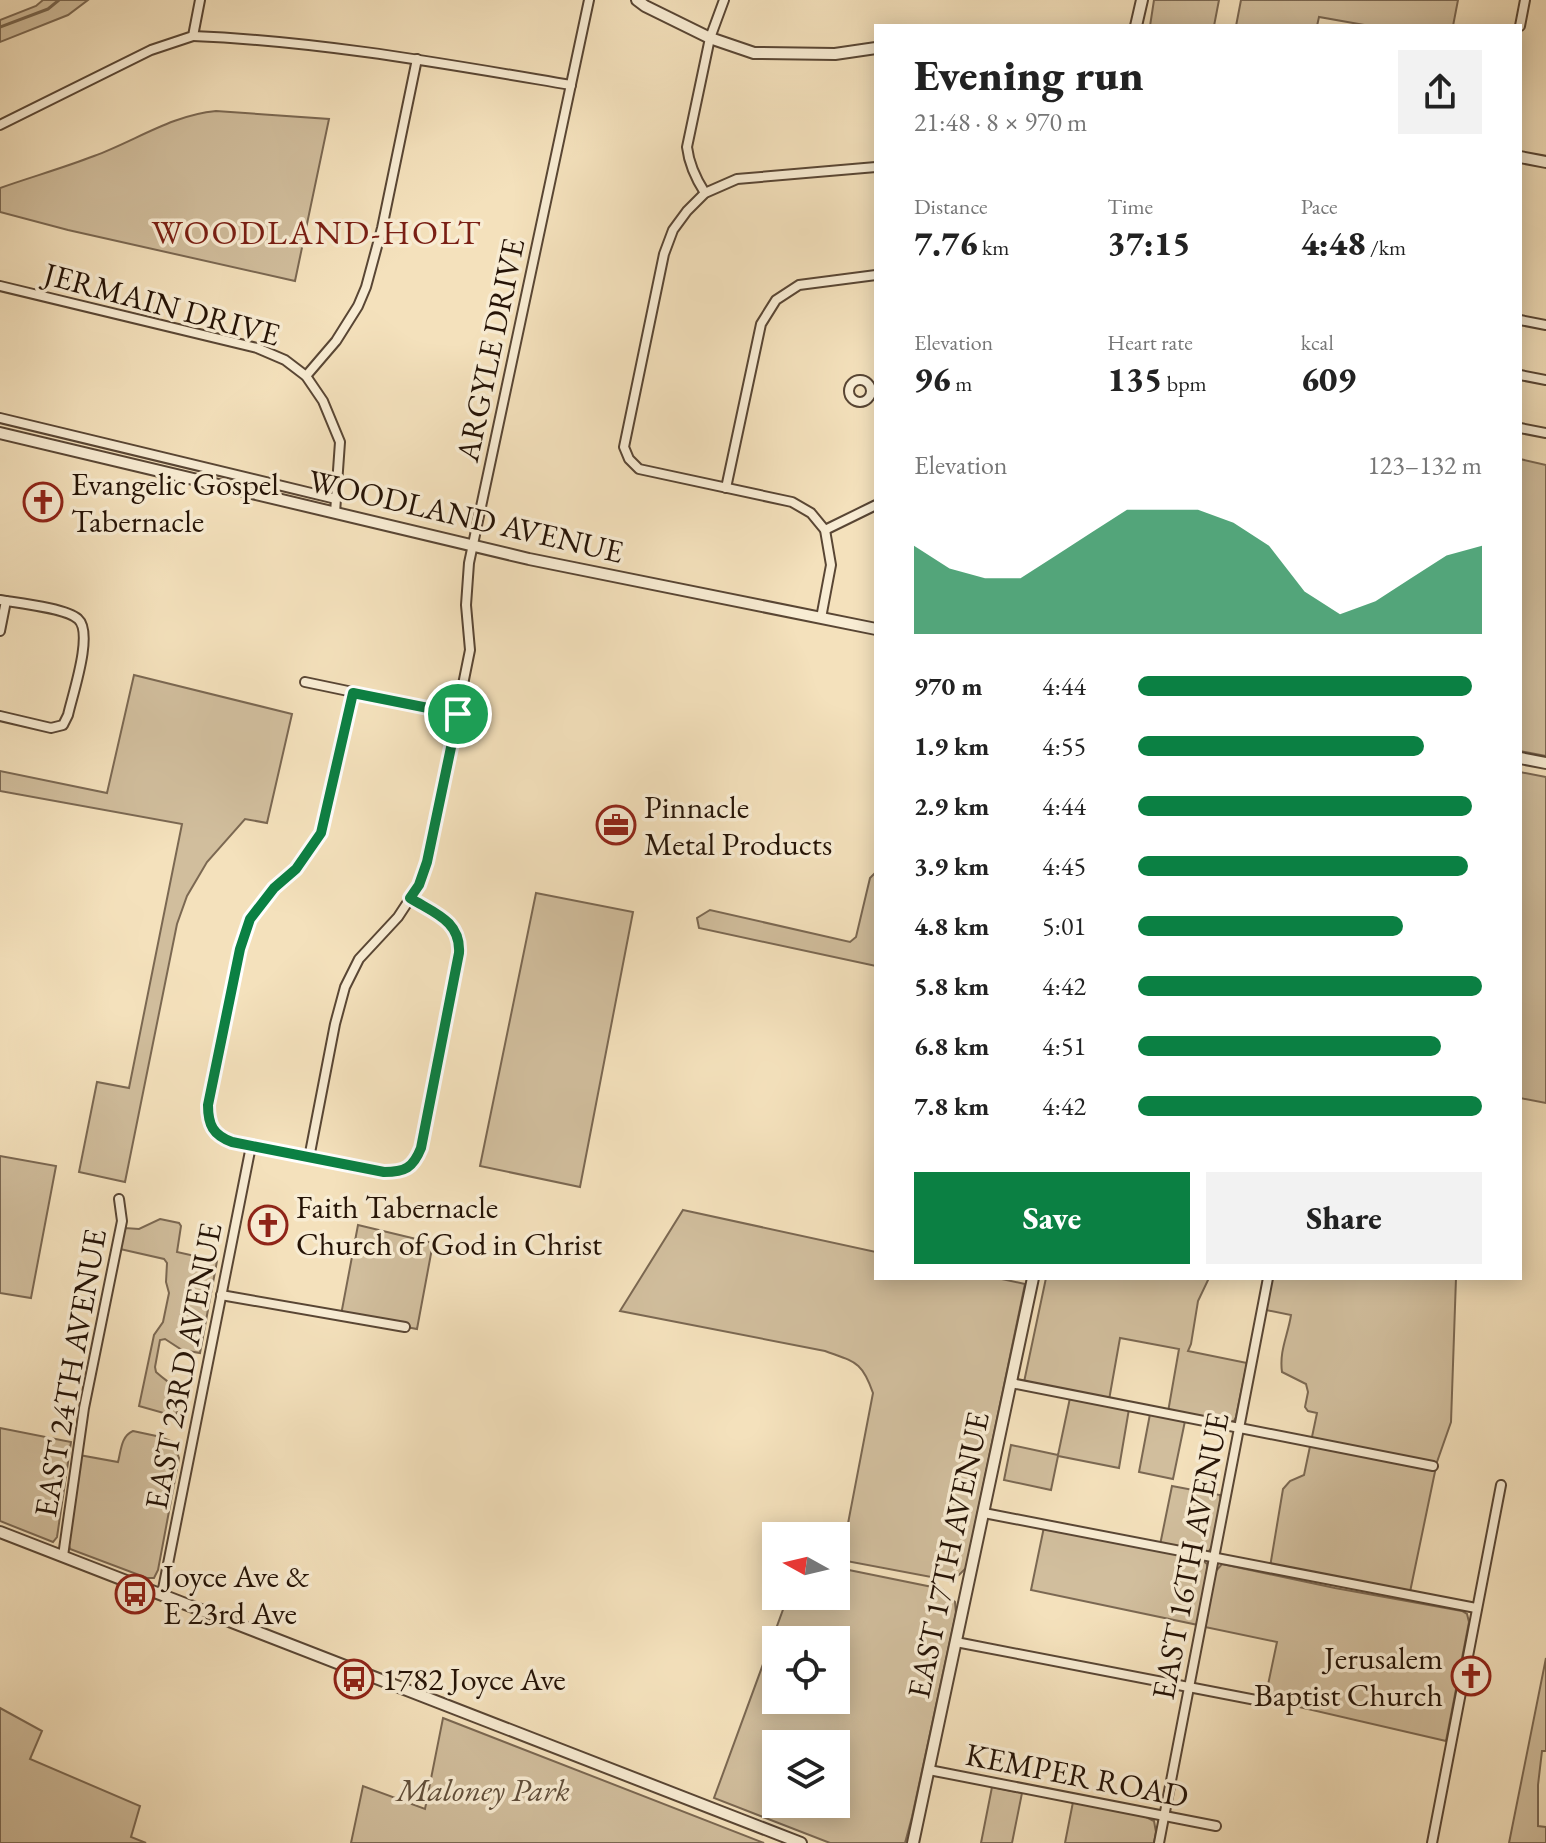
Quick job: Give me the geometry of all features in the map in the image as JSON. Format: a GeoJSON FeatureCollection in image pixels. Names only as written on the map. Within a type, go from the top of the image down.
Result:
{"type":"FeatureCollection","features":[{"type":"Feature","properties":{"kind":"street"},"geometry":{"type":"LineString","coordinates":[[193,36],[200,0]]}},
{"type":"Feature","properties":{"kind":"street","name":"ARGYLE DRIVE"},"geometry":{"type":"LineString","coordinates":[[309,1158],[345,987],[359,959],[398,917],[419,885],[427,862],[470,650],[466,605],[469,563],[589,0]]}},
{"type":"Feature","properties":{"kind":"street"},"geometry":{"type":"LineString","coordinates":[[637,0],[710,38],[754,53],[835,54],[874,48]]}},
{"type":"Feature","properties":{"kind":"street"},"geometry":{"type":"LineString","coordinates":[[705,193],[688,158],[687,147],[710,38],[724,0]]}},
{"type":"Feature","properties":{"kind":"street"},"geometry":{"type":"LineString","coordinates":[[1136,24],[1142,0]]}},
{"type":"Feature","properties":{"kind":"street"},"geometry":{"type":"LineString","coordinates":[[1520,24],[1525,0]]}},
{"type":"Feature","properties":{"kind":"street"},"geometry":{"type":"LineString","coordinates":[[0,125],[151,50],[193,36],[258,38],[417,59],[571,85]]}},
{"type":"Feature","properties":{"kind":"street"},"geometry":{"type":"LineString","coordinates":[[306,376],[336,341],[366,287],[382,228],[417,59]]}},
{"type":"Feature","properties":{"kind":"street"},"geometry":{"type":"LineString","coordinates":[[1522,157],[1546,162]]}},
{"type":"Feature","properties":{"kind":"street"},"geometry":{"type":"LineString","coordinates":[[821,618],[831,565],[825,530],[811,513],[792,502],[639,469],[629,459],[624,447],[664,254],[673,230],[687,211],[705,193],[737,179],[874,167]]}},
{"type":"Feature","properties":{"kind":"street"},"geometry":{"type":"LineString","coordinates":[[726,488],[761,324],[776,300],[799,285],[874,275]]}},
{"type":"Feature","properties":{"kind":"street","name":"JERMAIN DRIVE"},"geometry":{"type":"LineString","coordinates":[[0,286],[257,348],[285,360],[306,376],[323,401],[340,442],[335,513]]}},
{"type":"Feature","properties":{"kind":"street"},"geometry":{"type":"LineString","coordinates":[[1522,320],[1546,325]]}},
{"type":"Feature","properties":{"kind":"street"},"geometry":{"type":"LineString","coordinates":[[1522,375],[1546,380]]}},
{"type":"Feature","properties":{"kind":"street"},"geometry":{"type":"LineString","coordinates":[[0,418],[336,499]]}},
{"type":"Feature","properties":{"kind":"street"},"geometry":{"type":"LineString","coordinates":[[1522,428],[1546,433]]}},
{"type":"Feature","properties":{"kind":"street","name":"WOODLAND AVENUE"},"geometry":{"type":"LineString","coordinates":[[0,433],[473,545],[874,629]]}},
{"type":"Feature","properties":{"kind":"street"},"geometry":{"type":"LineString","coordinates":[[825,530],[874,506]]}},
{"type":"Feature","properties":{"kind":"street"},"geometry":{"type":"LineString","coordinates":[[0,631],[3,600],[75,617],[84,629],[83,647],[63,725],[51,728],[0,716]]}},
{"type":"Feature","properties":{"kind":"street"},"geometry":{"type":"LineString","coordinates":[[305,682],[458,714]]}},
{"type":"Feature","properties":{"kind":"street"},"geometry":{"type":"LineString","coordinates":[[353,693],[321,833],[296,869],[274,888],[250,919],[240,949],[208,1105],[208,1119],[222,1138],[384,1172],[406,1169],[416,1160],[421,1148],[460,941],[448,921],[410,898]]}},
{"type":"Feature","properties":{"kind":"street"},"geometry":{"type":"LineString","coordinates":[[1522,758],[1546,763]]}},
{"type":"Feature","properties":{"kind":"street","name":"EAST 23RD AVENUE"},"geometry":{"type":"LineString","coordinates":[[162,1594],[251,1146]]}},
{"type":"Feature","properties":{"kind":"street","name":"EAST 24TH AVENUE"},"geometry":{"type":"LineString","coordinates":[[63,1556],[84,1408],[122,1221],[119,1199]]}},
{"type":"Feature","properties":{"kind":"street","name":"EAST 17TH AVENUE"},"geometry":{"type":"LineString","coordinates":[[913,1843],[1033,1280]]}},
{"type":"Feature","properties":{"kind":"street","name":"EAST 16TH AVENUE"},"geometry":{"type":"LineString","coordinates":[[1159,1843],[1268,1280]]}},
{"type":"Feature","properties":{"kind":"street"},"geometry":{"type":"LineString","coordinates":[[221,1295],[405,1327]]}},
{"type":"Feature","properties":{"kind":"street"},"geometry":{"type":"LineString","coordinates":[[1011,1383],[1433,1466]]}},
{"type":"Feature","properties":{"kind":"street"},"geometry":{"type":"LineString","coordinates":[[1432,1843],[1501,1485]]}},
{"type":"Feature","properties":{"kind":"street"},"geometry":{"type":"LineString","coordinates":[[984,1513],[1476,1608]]}},
{"type":"Feature","properties":{"kind":"street"},"geometry":{"type":"LineString","coordinates":[[0,1532],[801,1843]]}},
{"type":"Feature","properties":{"kind":"street"},"geometry":{"type":"LineString","coordinates":[[956,1642],[1261,1701]]}},
{"type":"Feature","properties":{"kind":"street","name":"KEMPER ROAD"},"geometry":{"type":"LineString","coordinates":[[929,1770],[1216,1826]]}},
{"type":"Feature","properties":{"kind":"green space"},"geometry":{"type":"Polygon","coordinates":[[[43,0],[88,0],[68,15],[0,42],[0,20],[36,6],[43,0]]]}},
{"type":"Feature","properties":{"kind":"green space"},"geometry":{"type":"Polygon","coordinates":[[[1154,0],[1219,0],[1214,24],[1150,24],[1154,0]]]}},
{"type":"Feature","properties":{"kind":"green space"},"geometry":{"type":"Polygon","coordinates":[[[1241,0],[1458,0],[1453,24],[1359,24],[1319,17],[1317,24],[1236,24],[1241,0]]]}},
{"type":"Feature","properties":{"kind":"green space"},"geometry":{"type":"Polygon","coordinates":[[[216,111],[329,119],[295,281],[0,212],[0,188],[94,156],[169,123],[216,111]]]}},
{"type":"Feature","properties":{"kind":"green space"},"geometry":{"type":"Polygon","coordinates":[[[1522,459],[1546,465],[1546,756],[1522,751],[1522,459]]]}},
{"type":"Feature","properties":{"kind":"green space"},"geometry":{"type":"Polygon","coordinates":[[[134,675],[292,714],[267,823],[245,819],[207,862],[187,896],[177,924],[125,1182],[79,1172],[97,1082],[129,1088],[182,824],[0,791],[0,771],[107,793],[134,675]]]}},
{"type":"Feature","properties":{"kind":"green space"},"geometry":{"type":"Polygon","coordinates":[[[1522,772],[1546,777],[1546,1103],[1522,1098],[1522,772]]]}},
{"type":"Feature","properties":{"kind":"green space"},"geometry":{"type":"Polygon","coordinates":[[[874,874],[874,966],[699,928],[697,918],[710,910],[850,942],[856,937],[870,878],[874,874]]]}},
{"type":"Feature","properties":{"kind":"green space"},"geometry":{"type":"Polygon","coordinates":[[[536,893],[633,912],[580,1187],[480,1166],[536,893]]]}},
{"type":"Feature","properties":{"kind":"green space"},"geometry":{"type":"Polygon","coordinates":[[[0,1156],[56,1166],[31,1298],[0,1293],[0,1156]]]}},
{"type":"Feature","properties":{"kind":"green space"},"geometry":{"type":"Polygon","coordinates":[[[683,1210],[874,1252],[874,1280],[1006,1280],[1025,1284],[966,1568],[959,1575],[947,1580],[850,1562],[848,1522],[873,1393],[865,1374],[856,1364],[825,1351],[620,1311],[683,1210]]]}},
{"type":"Feature","properties":{"kind":"green space"},"geometry":{"type":"Polygon","coordinates":[[[160,1219],[181,1226],[177,1252],[217,1261],[200,1353],[182,1350],[165,1339],[160,1340],[155,1367],[156,1372],[179,1394],[179,1406],[174,1416],[139,1406],[154,1335],[163,1322],[169,1293],[167,1263],[164,1259],[120,1249],[125,1228],[139,1229],[160,1219]]]}},
{"type":"Feature","properties":{"kind":"green space"},"geometry":{"type":"Polygon","coordinates":[[[358,1225],[433,1243],[417,1329],[341,1315],[358,1225]]]}},
{"type":"Feature","properties":{"kind":"green space"},"geometry":{"type":"Polygon","coordinates":[[[1046,1280],[1208,1280],[1198,1301],[1188,1351],[1247,1363],[1236,1417],[1234,1421],[1227,1422],[1168,1412],[1179,1349],[1120,1338],[1109,1400],[1024,1382],[1046,1280]]]}},
{"type":"Feature","properties":{"kind":"green space"},"geometry":{"type":"Polygon","coordinates":[[[1272,1280],[1456,1280],[1451,1422],[1437,1462],[1410,1592],[1270,1567],[1283,1489],[1290,1481],[1304,1475],[1317,1413],[1305,1407],[1306,1384],[1282,1372],[1283,1350],[1291,1315],[1266,1310],[1272,1280]]]}},
{"type":"Feature","properties":{"kind":"green space"},"geometry":{"type":"Polygon","coordinates":[[[1070,1398],[1129,1409],[1119,1468],[1058,1456],[1051,1490],[1004,1480],[1011,1445],[1058,1455],[1070,1398]]]}},
{"type":"Feature","properties":{"kind":"green space"},"geometry":{"type":"Polygon","coordinates":[[[1150,1414],[1185,1421],[1173,1479],[1139,1472],[1150,1414]]]}},
{"type":"Feature","properties":{"kind":"green space"},"geometry":{"type":"Polygon","coordinates":[[[0,1428],[71,1442],[57,1537],[53,1542],[0,1521],[0,1428]]]}},
{"type":"Feature","properties":{"kind":"green space"},"geometry":{"type":"Polygon","coordinates":[[[133,1431],[173,1442],[179,1458],[154,1578],[70,1549],[67,1538],[79,1455],[118,1462],[124,1440],[133,1431]]]}},
{"type":"Feature","properties":{"kind":"green space"},"geometry":{"type":"Polygon","coordinates":[[[1172,1486],[1220,1495],[1212,1547],[1208,1552],[1160,1545],[1172,1486]]]}},
{"type":"Feature","properties":{"kind":"green space"},"geometry":{"type":"Polygon","coordinates":[[[1044,1527],[1201,1559],[1208,1569],[1198,1625],[1031,1590],[1044,1527]]]}},
{"type":"Feature","properties":{"kind":"green space"},"geometry":{"type":"Polygon","coordinates":[[[1222,1564],[1467,1614],[1469,1622],[1446,1741],[1265,1699],[1277,1642],[1205,1627],[1215,1572],[1222,1564]]]}},
{"type":"Feature","properties":{"kind":"green space"},"geometry":{"type":"Polygon","coordinates":[[[850,1570],[942,1589],[955,1602],[956,1613],[905,1843],[830,1843],[766,1818],[850,1818],[850,1730],[762,1730],[762,1817],[714,1798],[762,1667],[762,1714],[850,1714],[850,1626],[777,1626],[783,1610],[850,1610],[850,1570]]]}},
{"type":"Feature","properties":{"kind":"green space"},"geometry":{"type":"Polygon","coordinates":[[[1546,1658],[1546,1751],[1542,1751],[1538,1785],[1538,1826],[1546,1827],[1546,1843],[1509,1843],[1546,1658]]]}},
{"type":"Feature","properties":{"kind":"green space"},"geometry":{"type":"Polygon","coordinates":[[[0,1708],[42,1731],[30,1759],[140,1806],[131,1837],[146,1843],[0,1843],[0,1708]]]}},
{"type":"Feature","properties":{"kind":"green space","name":"Maloney Park"},"geometry":{"type":"Polygon","coordinates":[[[443,1718],[764,1843],[351,1843],[363,1786],[425,1809],[443,1718]]]}},
{"type":"Feature","properties":{"kind":"green space"},"geometry":{"type":"Polygon","coordinates":[[[992,1787],[1022,1793],[1012,1843],[981,1843],[992,1787]]]}},
{"type":"Feature","properties":{"kind":"green space"},"geometry":{"type":"Polygon","coordinates":[[[1073,1802],[1140,1814],[1154,1821],[1154,1843],[1065,1843],[1073,1802]]]}},
{"type":"Feature","properties":{"kind":"waterway"},"geometry":{"type":"LineString","coordinates":[[0,27],[48,9],[59,0]]}},
{"type":"Feature","properties":{"kind":"place","name":"Evangelic Gospel Tabernacle"},"geometry":{"type":"Point","coordinates":[43,502]}},
{"type":"Feature","properties":{"kind":"place","name":"Pinnacle Metal Products"},"geometry":{"type":"Point","coordinates":[616,825]}},
{"type":"Feature","properties":{"kind":"place","name":"Faith Tabernacle Church of God in Christ"},"geometry":{"type":"Point","coordinates":[268,1225]}},
{"type":"Feature","properties":{"kind":"place","name":"Joyce Ave & E 23rd Ave"},"geometry":{"type":"Point","coordinates":[135,1594]}},
{"type":"Feature","properties":{"kind":"place","name":"Jerusalem Baptist Church"},"geometry":{"type":"Point","coordinates":[1471,1676]}},
{"type":"Feature","properties":{"kind":"place","name":"1782 Joyce Ave"},"geometry":{"type":"Point","coordinates":[354,1679]}},
{"type":"Feature","properties":{"kind":"district","name":"WOODLAND-HOLT"},"geometry":{"type":"Point","coordinates":[317,232]}},
{"type":"Feature","properties":{"kind":"route"},"geometry":{"type":"LineString","coordinates":[[353,693],[458,714],[427,862],[419,885],[410,898],[448,921],[460,941],[421,1148],[416,1160],[406,1169],[384,1172],[222,1138],[208,1119],[208,1105],[240,949],[250,919],[274,888],[296,869],[321,833],[353,693]]}}]}
